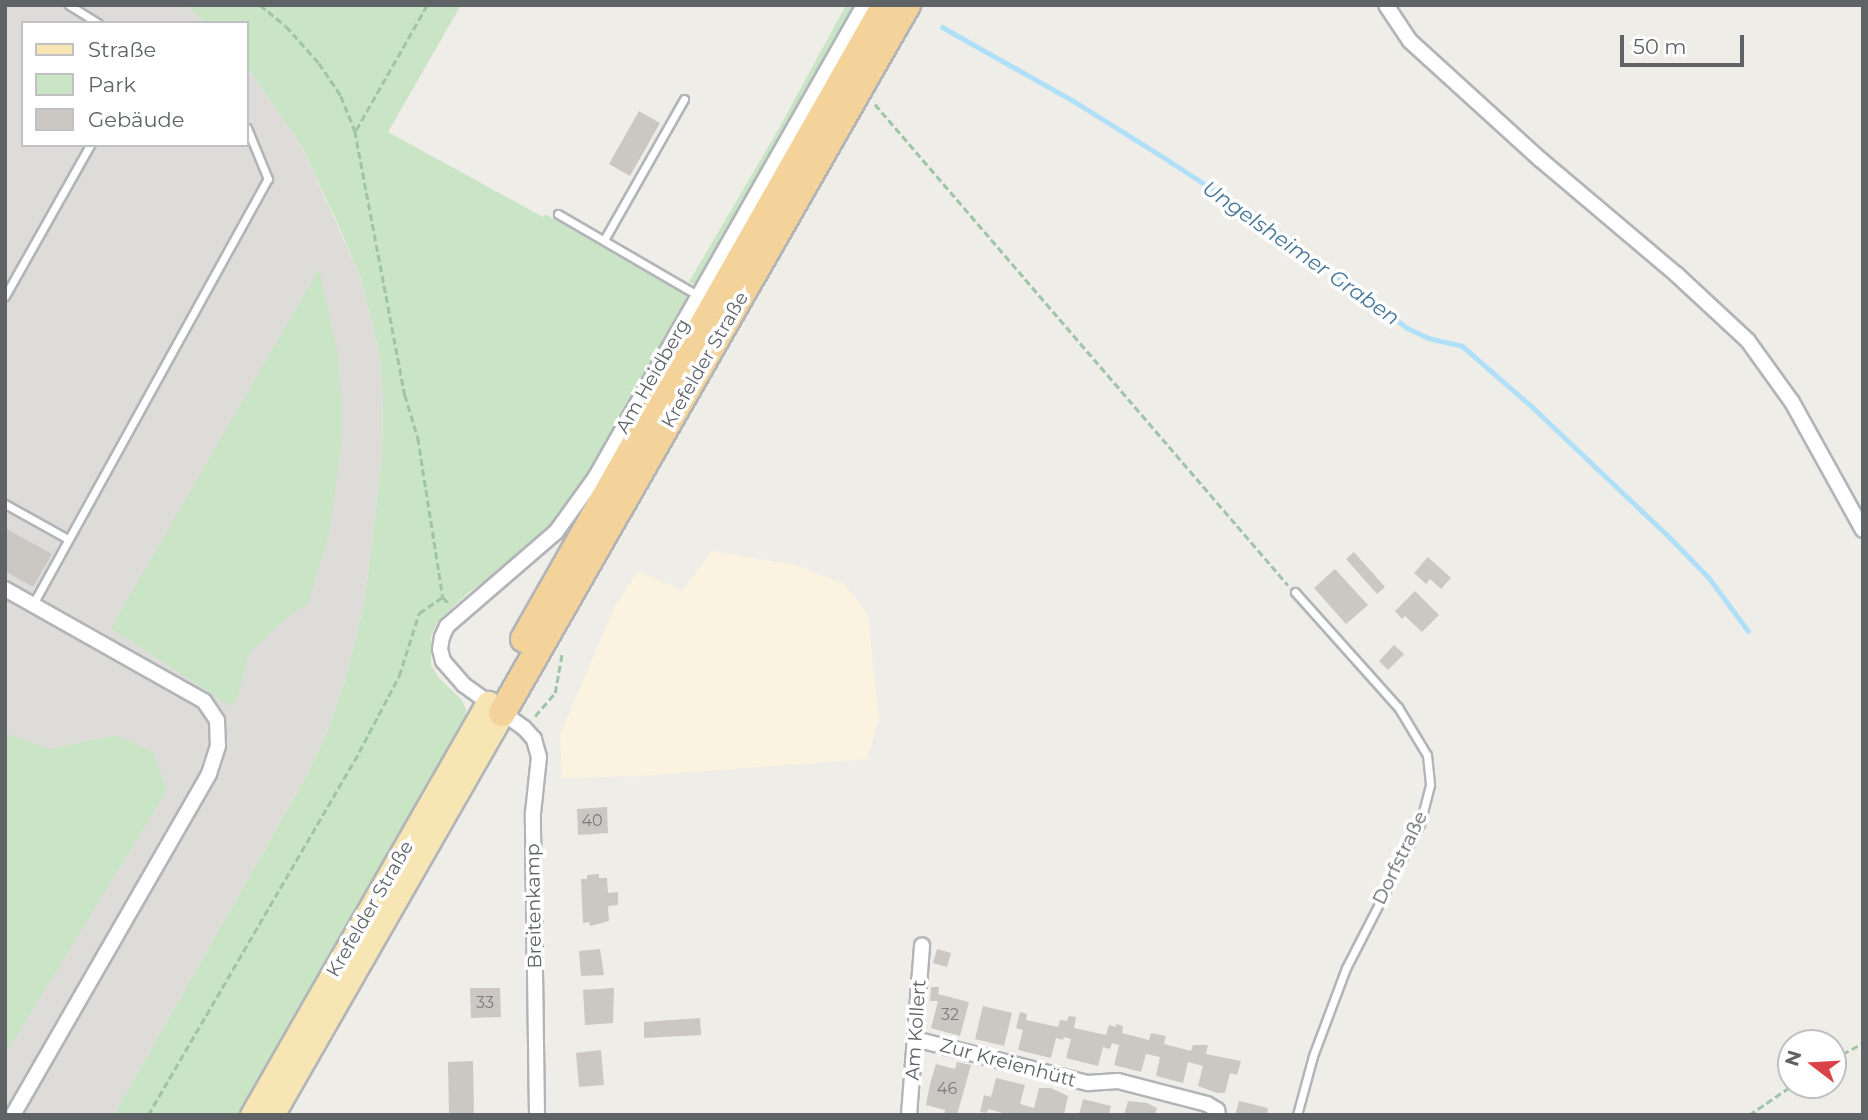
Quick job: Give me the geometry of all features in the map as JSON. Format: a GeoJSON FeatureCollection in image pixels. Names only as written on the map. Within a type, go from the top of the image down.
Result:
{"type":"FeatureCollection","features":[{"type":"Feature","properties":{"kind":"highway","name":"Krefelder Straße"},"geometry":{"type":"LineString","coordinates":[[495,708],[885,5]]}},
{"type":"Feature","properties":{"kind":"highway","name":"Krefelder Straße"},"geometry":{"type":"LineString","coordinates":[[495,708],[907,5]]}},
{"type":"Feature","properties":{"kind":"main road","name":"Krefelder Straße"},"geometry":{"type":"LineString","coordinates":[[252,1115],[495,708]]}},
{"type":"Feature","properties":{"kind":"main road","name":"Krefelder Straße"},"geometry":{"type":"LineString","coordinates":[[272,1115],[495,708]]}},
{"type":"Feature","properties":{"kind":"street","name":"Am Heidberg"},"geometry":{"type":"LineString","coordinates":[[495,708],[464,685],[443,661],[440,649],[447,626],[556,532],[595,478],[864,5]]}},
{"type":"Feature","properties":{"kind":"street"},"geometry":{"type":"LineString","coordinates":[[1386,5],[1410,41],[1541,160],[1676,274],[1748,341],[1792,402],[1863,530]]}},
{"type":"Feature","properties":{"kind":"street"},"geometry":{"type":"LineString","coordinates":[[5,589],[204,701],[217,720],[218,746],[209,774],[13,1115]]}},
{"type":"Feature","properties":{"kind":"street","name":"Breitenkamp"},"geometry":{"type":"LineString","coordinates":[[495,708],[534,739],[539,757],[533,813],[537,1115]]}},
{"type":"Feature","properties":{"kind":"street","name":"Am Kollert"},"geometry":{"type":"LineString","coordinates":[[909,1115],[922,945]]}},
{"type":"Feature","properties":{"kind":"street","name":"Zur Kreienhütt"},"geometry":{"type":"LineString","coordinates":[[915,1039],[1088,1083],[1118,1081],[1208,1104],[1217,1110],[1218,1115]]}},
{"type":"Feature","properties":{"kind":"lane"},"geometry":{"type":"LineString","coordinates":[[69,5],[95,21]]}},
{"type":"Feature","properties":{"kind":"lane"},"geometry":{"type":"LineString","coordinates":[[604,240],[684,99]]}},
{"type":"Feature","properties":{"kind":"lane"},"geometry":{"type":"LineString","coordinates":[[33,605],[268,179],[248,130]]}},
{"type":"Feature","properties":{"kind":"lane"},"geometry":{"type":"LineString","coordinates":[[5,296],[89,147]]}},
{"type":"Feature","properties":{"kind":"lane"},"geometry":{"type":"LineString","coordinates":[[558,214],[698,296]]}},
{"type":"Feature","properties":{"kind":"lane"},"geometry":{"type":"LineString","coordinates":[[5,505],[68,539]]}},
{"type":"Feature","properties":{"kind":"lane","name":"Dorfstraße"},"geometry":{"type":"LineString","coordinates":[[1295,593],[1398,708],[1427,755],[1430,785],[1420,824],[1346,968],[1313,1056],[1297,1115]]}},
{"type":"Feature","properties":{"kind":"path"},"geometry":{"type":"LineString","coordinates":[[148,1115],[365,741],[400,676],[419,613],[443,597],[418,439],[405,395],[355,131],[341,96],[319,63],[286,26],[260,5]]}},
{"type":"Feature","properties":{"kind":"path"},"geometry":{"type":"LineString","coordinates":[[355,131],[426,5]]}},
{"type":"Feature","properties":{"kind":"path"},"geometry":{"type":"LineString","coordinates":[[874,103],[1295,593]]}},
{"type":"Feature","properties":{"kind":"path"},"geometry":{"type":"LineString","coordinates":[[1847,1052],[1863,1044]]}},
{"type":"Feature","properties":{"kind":"path"},"geometry":{"type":"LineString","coordinates":[[1749,1115],[1777,1096]]}},
{"type":"Feature","properties":{"kind":"shaded area"},"geometry":{"type":"Polygon","coordinates":[[[5,5],[186,5],[203,21],[21,21],[21,147],[248,147],[248,68],[302,146],[361,279],[379,351],[383,394],[382,459],[365,598],[348,671],[328,730],[306,777],[114,1115],[5,1115],[5,5]]]}},
{"type":"Feature","properties":{"kind":"shaded area"},"geometry":{"type":"Polygon","coordinates":[[[712,551],[795,565],[844,584],[868,614],[879,719],[867,759],[641,776],[562,778],[560,734],[615,606],[638,571],[682,591],[712,551]]]}},
{"type":"Feature","properties":{"kind":"green space"},"geometry":{"type":"Polygon","coordinates":[[[186,5],[461,5],[388,132],[543,217],[545,214],[689,297],[633,398],[564,510],[529,549],[468,593],[438,621],[431,636],[431,665],[439,678],[461,699],[466,709],[465,724],[239,1115],[114,1115],[306,777],[328,730],[348,671],[365,598],[382,459],[383,394],[379,351],[361,279],[302,146],[248,68],[248,21],[203,21],[186,5]]]}},
{"type":"Feature","properties":{"kind":"green space"},"geometry":{"type":"Polygon","coordinates":[[[846,5],[856,5],[795,119],[696,285],[689,282],[778,130],[846,5]]]}},
{"type":"Feature","properties":{"kind":"green space"},"geometry":{"type":"Polygon","coordinates":[[[319,269],[338,355],[342,407],[341,447],[329,535],[308,604],[290,615],[249,653],[237,700],[230,706],[111,628],[319,269]]]}},
{"type":"Feature","properties":{"kind":"green space"},"geometry":{"type":"Polygon","coordinates":[[[5,733],[49,749],[117,735],[153,752],[167,790],[5,1055],[5,733]]]}},
{"type":"Feature","properties":{"kind":"building"},"geometry":{"type":"Polygon","coordinates":[[[639,111],[660,123],[630,176],[609,164],[639,111]]]}},
{"type":"Feature","properties":{"kind":"building"},"geometry":{"type":"Polygon","coordinates":[[[5,528],[52,554],[33,587],[5,571],[5,528]]]}},
{"type":"Feature","properties":{"kind":"building"},"geometry":{"type":"Polygon","coordinates":[[[1354,552],[1385,587],[1377,594],[1346,559],[1354,552]]]}},
{"type":"Feature","properties":{"kind":"building"},"geometry":{"type":"Polygon","coordinates":[[[1428,557],[1451,578],[1441,589],[1430,579],[1426,584],[1414,573],[1428,557]]]}},
{"type":"Feature","properties":{"kind":"building"},"geometry":{"type":"Polygon","coordinates":[[[1335,569],[1368,605],[1346,624],[1314,588],[1335,569]]]}},
{"type":"Feature","properties":{"kind":"building"},"geometry":{"type":"Polygon","coordinates":[[[1415,591],[1439,615],[1422,632],[1405,616],[1402,619],[1395,611],[1415,591]]]}},
{"type":"Feature","properties":{"kind":"building"},"geometry":{"type":"Polygon","coordinates":[[[1394,645],[1404,654],[1388,670],[1379,661],[1394,645]]]}},
{"type":"Feature","properties":{"kind":"building"},"geometry":{"type":"Polygon","coordinates":[[[607,807],[608,833],[578,835],[577,809],[607,807]]]}},
{"type":"Feature","properties":{"kind":"building"},"geometry":{"type":"Polygon","coordinates":[[[599,874],[599,878],[607,878],[608,893],[618,892],[618,905],[608,906],[609,921],[590,926],[589,922],[583,923],[581,879],[587,879],[587,875],[599,874]]]}},
{"type":"Feature","properties":{"kind":"building"},"geometry":{"type":"Polygon","coordinates":[[[600,949],[604,975],[581,976],[579,951],[600,949]]]}},
{"type":"Feature","properties":{"kind":"building"},"geometry":{"type":"Polygon","coordinates":[[[937,949],[951,953],[947,967],[933,963],[937,949]]]}},
{"type":"Feature","properties":{"kind":"building"},"geometry":{"type":"Polygon","coordinates":[[[931,987],[939,987],[938,994],[969,1002],[960,1036],[931,1028],[938,1001],[930,1001],[931,987]]]}},
{"type":"Feature","properties":{"kind":"building"},"geometry":{"type":"Polygon","coordinates":[[[470,988],[500,988],[501,1017],[471,1018],[470,988]]]}},
{"type":"Feature","properties":{"kind":"building"},"geometry":{"type":"Polygon","coordinates":[[[614,988],[613,1023],[585,1025],[583,990],[614,988]]]}},
{"type":"Feature","properties":{"kind":"building"},"geometry":{"type":"Polygon","coordinates":[[[983,1006],[1012,1013],[1004,1046],[975,1039],[983,1006]]]}},
{"type":"Feature","properties":{"kind":"building"},"geometry":{"type":"Polygon","coordinates":[[[1020,1012],[1027,1014],[1026,1020],[1058,1027],[1060,1020],[1067,1021],[1069,1016],[1076,1017],[1074,1028],[1106,1035],[1109,1025],[1116,1027],[1116,1024],[1123,1026],[1122,1033],[1149,1040],[1151,1033],[1166,1036],[1164,1044],[1191,1051],[1193,1045],[1208,1045],[1206,1054],[1241,1061],[1237,1075],[1230,1073],[1225,1093],[1217,1093],[1198,1086],[1203,1066],[1188,1062],[1183,1083],[1156,1076],[1160,1057],[1146,1054],[1141,1072],[1114,1065],[1119,1045],[1112,1043],[1110,1049],[1103,1047],[1098,1066],[1066,1058],[1071,1039],[1064,1037],[1063,1040],[1056,1038],[1051,1058],[1018,1050],[1023,1030],[1016,1028],[1020,1012]]]}},
{"type":"Feature","properties":{"kind":"building"},"geometry":{"type":"Polygon","coordinates":[[[700,1018],[701,1035],[644,1038],[644,1022],[700,1018]]]}},
{"type":"Feature","properties":{"kind":"building"},"geometry":{"type":"Polygon","coordinates":[[[601,1050],[604,1085],[579,1087],[576,1053],[601,1050]]]}},
{"type":"Feature","properties":{"kind":"building"},"geometry":{"type":"Polygon","coordinates":[[[473,1061],[474,1115],[449,1115],[448,1062],[473,1061]]]}},
{"type":"Feature","properties":{"kind":"building"},"geometry":{"type":"Polygon","coordinates":[[[957,1062],[971,1065],[957,1115],[944,1115],[945,1110],[926,1105],[930,1084],[936,1064],[955,1069],[957,1062]]]}},
{"type":"Feature","properties":{"kind":"building"},"geometry":{"type":"Polygon","coordinates":[[[996,1078],[1025,1085],[1020,1104],[1034,1108],[1039,1088],[1051,1088],[1068,1096],[1064,1115],[1010,1115],[988,1109],[987,1113],[980,1112],[984,1095],[991,1097],[996,1078]]]}},
{"type":"Feature","properties":{"kind":"building"},"geometry":{"type":"Polygon","coordinates":[[[1083,1099],[1111,1106],[1109,1115],[1079,1115],[1083,1099]]]}},
{"type":"Feature","properties":{"kind":"building"},"geometry":{"type":"Polygon","coordinates":[[[1128,1101],[1147,1103],[1157,1108],[1155,1115],[1124,1115],[1128,1101]]]}},
{"type":"Feature","properties":{"kind":"building"},"geometry":{"type":"Polygon","coordinates":[[[1239,1101],[1268,1108],[1267,1115],[1235,1115],[1239,1101]]]}},
{"type":"Feature","properties":{"kind":"waterway","name":"Ungelsheimer Graben"},"geometry":{"type":"LineString","coordinates":[[942,27],[1075,102],[1271,227],[1407,328],[1428,338],[1462,346],[1531,406],[1667,535],[1708,577],[1748,631]]}}]}
